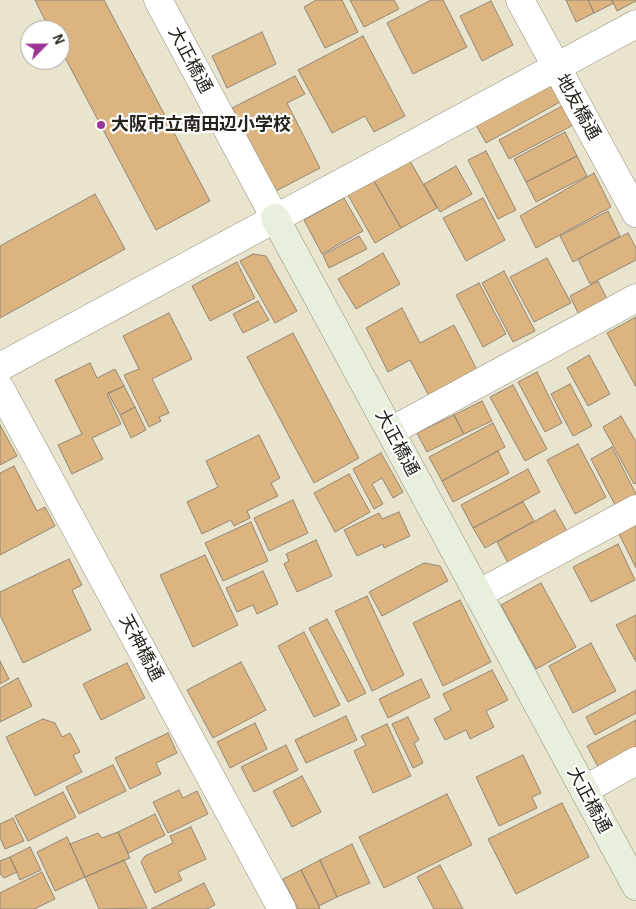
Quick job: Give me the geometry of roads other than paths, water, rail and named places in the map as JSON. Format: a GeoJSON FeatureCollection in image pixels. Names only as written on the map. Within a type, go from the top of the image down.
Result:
{"type":"FeatureCollection","features":[{"type":"Feature","properties":{"kind":"street","name":"大正橋通"},"geometry":{"type":"LineString","coordinates":[[158,0],[636,886]]}},
{"type":"Feature","properties":{"kind":"street","name":"地友橋通"},"geometry":{"type":"LineString","coordinates":[[520,0],[636,213]]}},
{"type":"Feature","properties":{"kind":"street"},"geometry":{"type":"LineString","coordinates":[[0,367],[636,24]]}},
{"type":"Feature","properties":{"kind":"street"},"geometry":{"type":"LineString","coordinates":[[391,432],[636,298]]}},
{"type":"Feature","properties":{"kind":"street","name":"天神橋通"},"geometry":{"type":"LineString","coordinates":[[0,388],[282,909]]}},
{"type":"Feature","properties":{"kind":"street"},"geometry":{"type":"LineString","coordinates":[[478,594],[636,509]]}},
{"type":"Feature","properties":{"kind":"street"},"geometry":{"type":"LineString","coordinates":[[584,790],[636,761]]}},
{"type":"Feature","properties":{"kind":"place","name":"大阪市立南田辺小学校"},"geometry":{"type":"Point","coordinates":[101,125]}}]}
